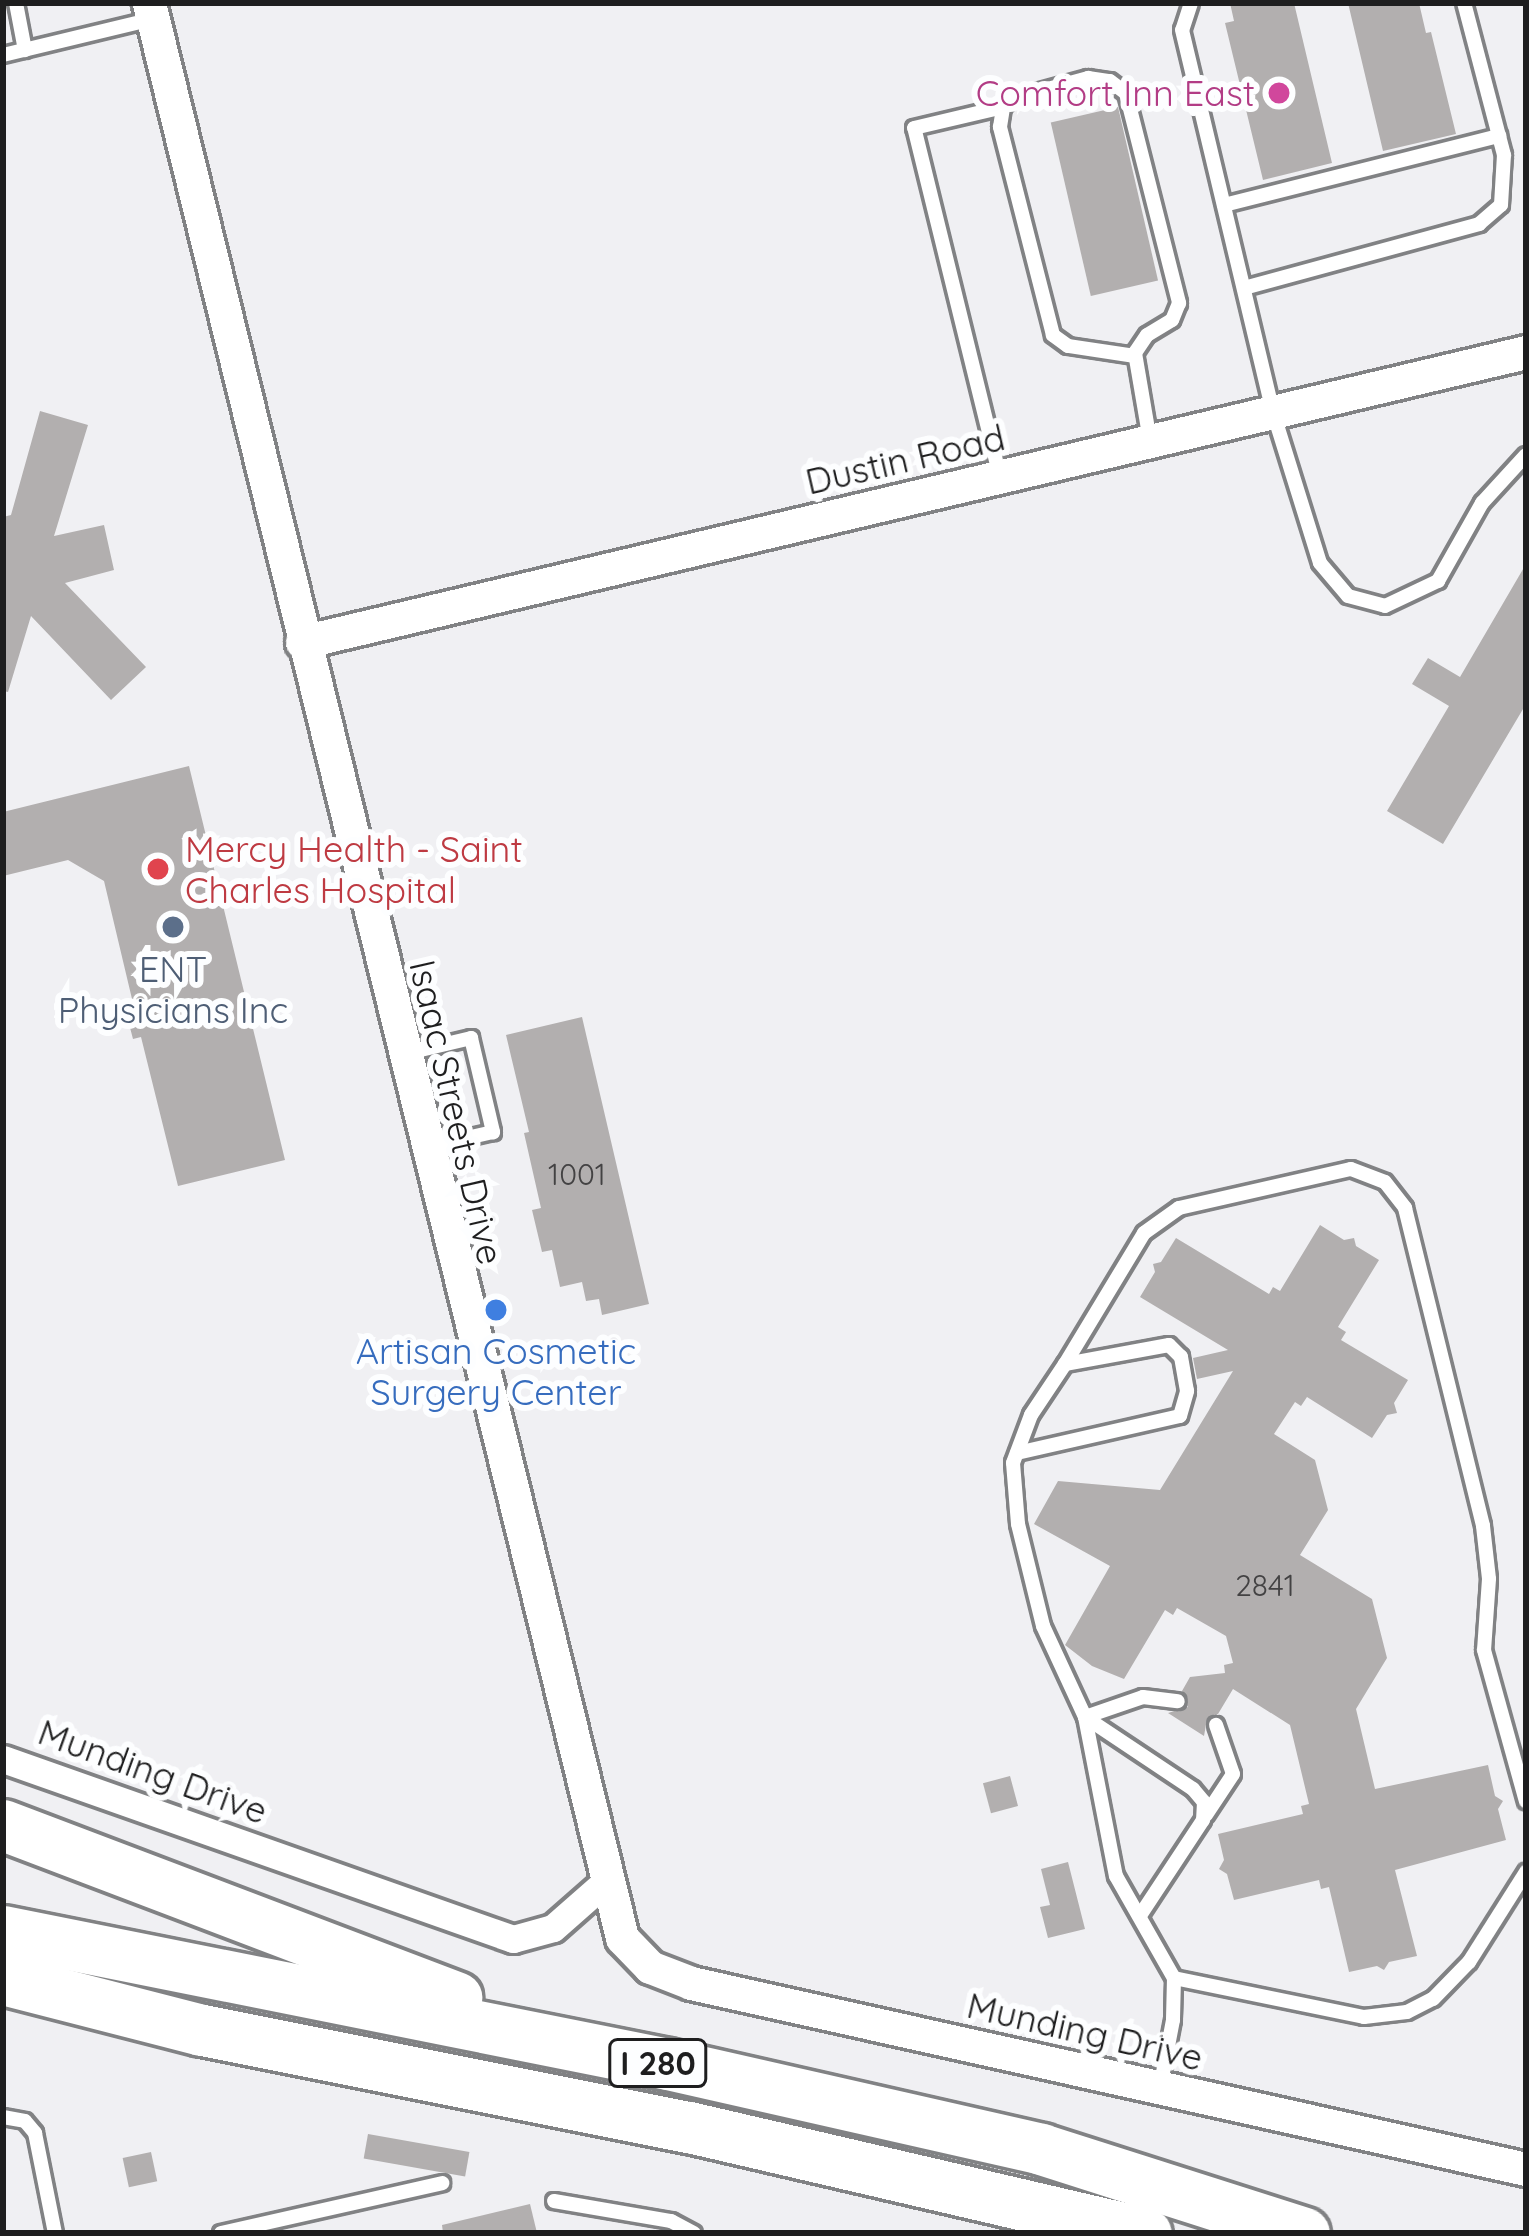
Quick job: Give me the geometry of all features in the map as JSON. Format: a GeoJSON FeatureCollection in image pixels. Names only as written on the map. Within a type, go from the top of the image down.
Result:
{"type":"FeatureCollection","features":[{"type":"Feature","properties":{"kind":"highway"},"geometry":{"type":"LineString","coordinates":[[3,1825],[429,1990],[553,2024],[668,2065]]}},
{"type":"Feature","properties":{"kind":"highway","name":"I 280"},"geometry":{"type":"LineString","coordinates":[[3,1931],[668,2065],[1040,2149],[1304,2233]]}},
{"type":"Feature","properties":{"kind":"highway","name":"I 280"},"geometry":{"type":"LineString","coordinates":[[3,1979],[202,2030],[688,2127],[1146,2233]]}},
{"type":"Feature","properties":{"kind":"highway"},"geometry":{"type":"LineString","coordinates":[[3,2006],[202,2030]]}},
{"type":"Feature","properties":{"kind":"street","name":"Isaac Streets Drive"},"geometry":{"type":"LineString","coordinates":[[151,11],[604,1883],[633,1955]]}},
{"type":"Feature","properties":{"kind":"street","name":"Dustin Road"},"geometry":{"type":"LineString","coordinates":[[302,642],[1526,352]]}},
{"type":"Feature","properties":{"kind":"street","name":"Munding Drive"},"geometry":{"type":"LineString","coordinates":[[3,1759],[513,1939],[553,1928],[604,1883]]}},
{"type":"Feature","properties":{"kind":"street","name":"Munding Drive"},"geometry":{"type":"LineString","coordinates":[[633,1955],[691,1983],[1526,2169]]}},
{"type":"Feature","properties":{"kind":"lane"},"geometry":{"type":"LineString","coordinates":[[16,3],[25,50]]}},
{"type":"Feature","properties":{"kind":"lane"},"geometry":{"type":"LineString","coordinates":[[1191,3],[1182,30],[1273,412],[1320,563],[1348,596],[1385,605],[1438,580],[1482,503],[1526,455]]}},
{"type":"Feature","properties":{"kind":"lane"},"geometry":{"type":"LineString","coordinates":[[1244,288],[1479,224],[1501,205],[1504,155],[1464,3]]}},
{"type":"Feature","properties":{"kind":"lane"},"geometry":{"type":"LineString","coordinates":[[3,55],[151,11]]}},
{"type":"Feature","properties":{"kind":"lane"},"geometry":{"type":"LineString","coordinates":[[1000,477],[914,128],[1003,107],[1011,99],[1088,78],[1110,81],[1126,93],[1179,303],[1172,320],[1148,335],[1135,356],[1150,441]]}},
{"type":"Feature","properties":{"kind":"lane"},"geometry":{"type":"LineString","coordinates":[[1003,107],[1000,127],[1052,335],[1068,346],[1135,356]]}},
{"type":"Feature","properties":{"kind":"lane"},"geometry":{"type":"LineString","coordinates":[[1224,205],[1499,136]]}},
{"type":"Feature","properties":{"kind":"lane"},"geometry":{"type":"LineString","coordinates":[[403,1054],[471,1038],[494,1132],[425,1148]]}},
{"type":"Feature","properties":{"kind":"lane"},"geometry":{"type":"LineString","coordinates":[[1160,2088],[1173,2020],[1174,1978],[1116,1876],[1085,1717],[1043,1626],[1018,1524],[1017,1454],[1031,1415],[1144,1233],[1179,1208],[1351,1169],[1385,1182],[1405,1208],[1483,1526],[1489,1579],[1484,1650],[1526,1801]]}},
{"type":"Feature","properties":{"kind":"lane"},"geometry":{"type":"LineString","coordinates":[[1017,1454],[1180,1416],[1186,1391],[1181,1357],[1169,1345],[1065,1364]]}},
{"type":"Feature","properties":{"kind":"lane"},"geometry":{"type":"LineString","coordinates":[[1085,1717],[1143,1696],[1178,1701]]}},
{"type":"Feature","properties":{"kind":"lane"},"geometry":{"type":"LineString","coordinates":[[1085,1717],[1193,1789],[1204,1802],[1203,1820]]}},
{"type":"Feature","properties":{"kind":"lane"},"geometry":{"type":"LineString","coordinates":[[1142,1915],[1233,1774],[1216,1725]]}},
{"type":"Feature","properties":{"kind":"lane"},"geometry":{"type":"LineString","coordinates":[[1174,1978],[1364,2017],[1407,2012],[1432,2000],[1469,1961],[1526,1872]]}},
{"type":"Feature","properties":{"kind":"lane"},"geometry":{"type":"LineString","coordinates":[[3,2117],[25,2121],[35,2132],[55,2233]]}},
{"type":"Feature","properties":{"kind":"lane"},"geometry":{"type":"LineString","coordinates":[[221,2233],[442,2183]]}},
{"type":"Feature","properties":{"kind":"lane"},"geometry":{"type":"LineString","coordinates":[[554,2201],[670,2221],[694,2233]]}},
{"type":"Feature","properties":{"kind":"building","name":"Comfort Inn East"},"geometry":{"type":"Polygon","coordinates":[[[1230,3],[1294,3],[1332,163],[1263,180],[1225,23],[1234,21],[1230,3]]]}},
{"type":"Feature","properties":{"kind":"building","name":"Comfort Inn East"},"geometry":{"type":"Polygon","coordinates":[[[1348,3],[1419,3],[1426,33],[1431,32],[1456,134],[1383,151],[1348,3]]]}},
{"type":"Feature","properties":{"kind":"building"},"geometry":{"type":"Polygon","coordinates":[[[1118,107],[1158,280],[1091,296],[1051,123],[1118,107]]]}},
{"type":"Feature","properties":{"kind":"building"},"geometry":{"type":"Polygon","coordinates":[[[40,411],[88,425],[54,536],[104,525],[114,570],[65,583],[146,667],[111,700],[31,616],[8,692],[3,691],[3,517],[11,515],[40,411]]]}},
{"type":"Feature","properties":{"kind":"building"},"geometry":{"type":"Polygon","coordinates":[[[1526,564],[1526,704],[1443,844],[1387,811],[1449,706],[1412,684],[1428,658],[1460,677],[1526,564]]]}},
{"type":"Feature","properties":{"kind":"building"},"geometry":{"type":"Polygon","coordinates":[[[189,766],[285,1160],[178,1186],[141,1037],[133,1039],[123,1001],[132,999],[104,881],[68,860],[3,876],[3,812],[189,766]]]}},
{"type":"Feature","properties":{"kind":"building"},"geometry":{"type":"Polygon","coordinates":[[[582,1017],[649,1304],[602,1315],[599,1299],[586,1301],[582,1282],[560,1287],[552,1250],[542,1252],[532,1210],[541,1208],[524,1133],[529,1132],[506,1035],[582,1017]]]}},
{"type":"Feature","properties":{"kind":"building"},"geometry":{"type":"Polygon","coordinates":[[[1320,1225],[1344,1240],[1354,1238],[1356,1246],[1379,1260],[1338,1327],[1346,1332],[1341,1340],[1408,1380],[1394,1403],[1397,1413],[1387,1415],[1372,1438],[1307,1397],[1301,1406],[1295,1402],[1274,1434],[1315,1460],[1328,1510],[1300,1555],[1372,1599],[1387,1658],[1356,1709],[1375,1789],[1488,1765],[1495,1796],[1503,1801],[1498,1809],[1506,1840],[1395,1870],[1417,1956],[1389,1962],[1384,1970],[1377,1966],[1349,1972],[1329,1887],[1321,1889],[1319,1880],[1234,1900],[1227,1874],[1219,1869],[1224,1860],[1218,1834],[1303,1814],[1301,1806],[1309,1804],[1290,1725],[1233,1689],[1218,1714],[1207,1719],[1204,1736],[1168,1713],[1188,1707],[1182,1691],[1190,1677],[1225,1673],[1224,1665],[1233,1663],[1226,1636],[1177,1608],[1173,1615],[1165,1610],[1124,1679],[1092,1666],[1065,1645],[1110,1566],[1034,1524],[1058,1481],[1160,1490],[1233,1371],[1197,1379],[1193,1358],[1228,1350],[1140,1297],[1155,1272],[1153,1264],[1161,1262],[1176,1238],[1269,1294],[1273,1287],[1280,1291],[1320,1225]]]}},
{"type":"Feature","properties":{"kind":"building"},"geometry":{"type":"Polygon","coordinates":[[[1010,1776],[1018,1806],[991,1813],[983,1783],[1010,1776]]]}},
{"type":"Feature","properties":{"kind":"building"},"geometry":{"type":"Polygon","coordinates":[[[1068,1862],[1085,1929],[1048,1938],[1040,1907],[1050,1905],[1041,1869],[1068,1862]]]}},
{"type":"Feature","properties":{"kind":"building"},"geometry":{"type":"Polygon","coordinates":[[[368,2134],[469,2152],[465,2177],[364,2159],[368,2134]]]}},
{"type":"Feature","properties":{"kind":"building"},"geometry":{"type":"Polygon","coordinates":[[[151,2152],[157,2181],[129,2187],[123,2158],[151,2152]]]}},
{"type":"Feature","properties":{"kind":"building"},"geometry":{"type":"Polygon","coordinates":[[[530,2204],[537,2233],[443,2233],[442,2225],[530,2204]]]}},
{"type":"Feature","properties":{"kind":"place","name":"Comfort Inn East"},"geometry":{"type":"Point","coordinates":[1279,93]}},
{"type":"Feature","properties":{"kind":"place","name":"Mercy Health - Saint Charles Hospital"},"geometry":{"type":"Point","coordinates":[158,869]}},
{"type":"Feature","properties":{"kind":"place","name":"ENT Physicians Inc"},"geometry":{"type":"Point","coordinates":[173,927]}},
{"type":"Feature","properties":{"kind":"place","name":"Artisan Cosmetic Surgery Center"},"geometry":{"type":"Point","coordinates":[496,1310]}}]}
